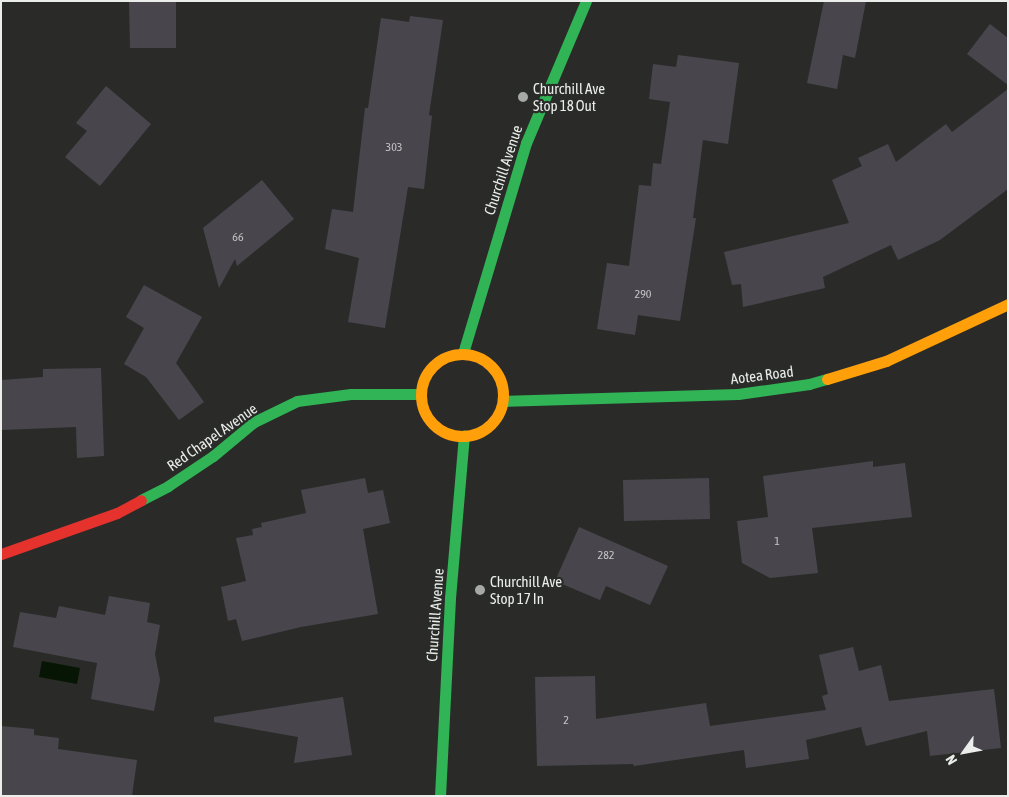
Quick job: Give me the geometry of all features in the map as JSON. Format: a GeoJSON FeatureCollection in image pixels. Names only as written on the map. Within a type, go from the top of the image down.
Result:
{"type":"FeatureCollection","features":[{"type":"Feature","properties":{"kind":"street","name":"Churchill Avenue"},"geometry":{"type":"LineString","coordinates":[[463,353],[526,143],[586,1]]}},
{"type":"Feature","properties":{"kind":"street","name":"Aotea Road"},"geometry":{"type":"LineString","coordinates":[[503,401],[738,394],[809,384],[886,361],[1008,304]]}},
{"type":"Feature","properties":{"kind":"street"},"geometry":{"type":"LineString","coordinates":[[463,353],[476,356],[488,363],[498,373],[503,387],[503,401],[498,415],[490,426],[477,434],[464,436],[449,434],[438,428],[428,419],[422,407],[421,394],[422,382],[438,361],[450,355],[463,353]]}},
{"type":"Feature","properties":{"kind":"street","name":"Red Chapel Avenue"},"geometry":{"type":"LineString","coordinates":[[1,554],[117,512],[168,486],[214,456],[254,422],[297,401],[351,394],[421,394]]}},
{"type":"Feature","properties":{"kind":"street","name":"Churchill Avenue"},"geometry":{"type":"LineString","coordinates":[[440,796],[450,598],[464,436]]}},
{"type":"Feature","properties":{"kind":"shaded area"},"geometry":{"type":"Polygon","coordinates":[[[42,661],[80,668],[77,684],[39,677],[42,661]]]}},
{"type":"Feature","properties":{"kind":"building"},"geometry":{"type":"Polygon","coordinates":[[[129,1],[176,1],[176,48],[130,48],[129,1]]]}},
{"type":"Feature","properties":{"kind":"building"},"geometry":{"type":"Polygon","coordinates":[[[824,1],[866,1],[855,58],[843,55],[837,89],[807,83],[824,1]]]}},
{"type":"Feature","properties":{"kind":"building"},"geometry":{"type":"Polygon","coordinates":[[[410,16],[443,20],[429,115],[432,116],[424,189],[408,187],[385,328],[348,322],[359,258],[325,249],[332,209],[353,212],[365,108],[368,108],[381,18],[409,22],[410,16]]]}},
{"type":"Feature","properties":{"kind":"building"},"geometry":{"type":"Polygon","coordinates":[[[990,24],[1008,38],[1008,85],[967,54],[990,24]]]}},
{"type":"Feature","properties":{"kind":"building"},"geometry":{"type":"Polygon","coordinates":[[[678,55],[739,63],[728,144],[703,140],[693,218],[696,218],[680,321],[638,315],[635,335],[597,329],[607,263],[629,266],[639,185],[651,186],[653,163],[661,164],[670,102],[649,99],[653,64],[676,67],[678,55]]]}},
{"type":"Feature","properties":{"kind":"building"},"geometry":{"type":"Polygon","coordinates":[[[106,86],[151,124],[100,186],[65,157],[87,131],[76,123],[106,86]]]}},
{"type":"Feature","properties":{"kind":"building"},"geometry":{"type":"Polygon","coordinates":[[[1008,89],[1008,189],[940,240],[898,260],[891,245],[823,277],[825,288],[743,307],[741,284],[732,285],[724,252],[849,223],[832,180],[862,166],[858,158],[888,144],[896,162],[946,124],[952,132],[1008,89]]]}},
{"type":"Feature","properties":{"kind":"building"},"geometry":{"type":"Polygon","coordinates":[[[262,180],[294,219],[237,266],[235,259],[219,288],[203,228],[262,180]]]}},
{"type":"Feature","properties":{"kind":"building"},"geometry":{"type":"Polygon","coordinates":[[[144,285],[202,317],[176,363],[204,402],[179,420],[146,377],[124,364],[144,328],[126,317],[144,285]]]}},
{"type":"Feature","properties":{"kind":"building"},"geometry":{"type":"Polygon","coordinates":[[[101,368],[104,456],[77,458],[76,427],[1,430],[1,380],[43,377],[43,369],[101,368]]]}},
{"type":"Feature","properties":{"kind":"building"},"geometry":{"type":"Polygon","coordinates":[[[873,461],[873,467],[905,463],[912,517],[812,528],[818,573],[770,578],[742,563],[737,521],[768,517],[763,476],[873,461]]]}},
{"type":"Feature","properties":{"kind":"building"},"geometry":{"type":"Polygon","coordinates":[[[365,478],[368,493],[383,490],[390,523],[363,529],[378,614],[301,627],[242,641],[236,619],[228,621],[221,587],[246,581],[236,538],[253,535],[252,529],[262,527],[261,523],[306,513],[301,490],[365,478]]]}},
{"type":"Feature","properties":{"kind":"building"},"geometry":{"type":"Polygon","coordinates":[[[709,478],[710,519],[624,521],[623,480],[709,478]]]}},
{"type":"Feature","properties":{"kind":"building"},"geometry":{"type":"Polygon","coordinates":[[[579,527],[668,566],[650,605],[606,586],[600,600],[555,581],[579,527]]]}},
{"type":"Feature","properties":{"kind":"building"},"geometry":{"type":"Polygon","coordinates":[[[109,596],[150,603],[147,622],[160,625],[155,654],[160,680],[154,711],[91,699],[97,663],[13,647],[20,612],[56,618],[59,606],[105,615],[109,596]]]}},
{"type":"Feature","properties":{"kind":"building"},"geometry":{"type":"Polygon","coordinates":[[[853,647],[859,671],[881,665],[889,701],[994,689],[1001,748],[930,756],[927,731],[866,746],[861,727],[806,740],[809,759],[746,768],[744,750],[634,766],[633,764],[537,766],[535,677],[595,676],[596,719],[706,703],[710,726],[826,710],[822,696],[828,694],[819,655],[853,647]]]}},
{"type":"Feature","properties":{"kind":"building"},"geometry":{"type":"Polygon","coordinates":[[[343,697],[352,755],[294,763],[298,737],[214,722],[214,717],[343,697]]]}},
{"type":"Feature","properties":{"kind":"building"},"geometry":{"type":"Polygon","coordinates":[[[1,726],[34,729],[34,735],[59,738],[58,749],[137,760],[132,796],[1,796],[1,726]]]}},
{"type":"Feature","properties":{"kind":"traffic: fast"},"geometry":{"type":"LineString","coordinates":[[463,353],[526,143],[586,1]]}},
{"type":"Feature","properties":{"kind":"traffic: fast"},"geometry":{"type":"LineString","coordinates":[[503,401],[738,394],[809,384],[827,379]]}},
{"type":"Feature","properties":{"kind":"traffic: fast"},"geometry":{"type":"LineString","coordinates":[[141,500],[168,486],[213,456],[254,422],[297,401],[351,394],[421,394]]}},
{"type":"Feature","properties":{"kind":"traffic: fast"},"geometry":{"type":"LineString","coordinates":[[440,796],[450,598],[464,436]]}},
{"type":"Feature","properties":{"kind":"traffic: slow"},"geometry":{"type":"LineString","coordinates":[[827,379],[886,361],[1008,304]]}},
{"type":"Feature","properties":{"kind":"traffic: slow"},"geometry":{"type":"LineString","coordinates":[[462,354],[478,357],[491,366],[500,379],[503,395],[500,411],[491,424],[478,433],[462,436],[446,433],[433,424],[424,411],[421,395],[424,379],[433,366],[446,357],[462,354]]}},
{"type":"Feature","properties":{"kind":"traffic: jam"},"geometry":{"type":"LineString","coordinates":[[1,554],[117,513],[141,500]]}},
{"type":"Feature","properties":{"kind":"place","name":"Churchill Ave Stop 18 Out"},"geometry":{"type":"Point","coordinates":[523,97]}},
{"type":"Feature","properties":{"kind":"place","name":"Churchill Ave Stop 17 In"},"geometry":{"type":"Point","coordinates":[480,590]}}]}
